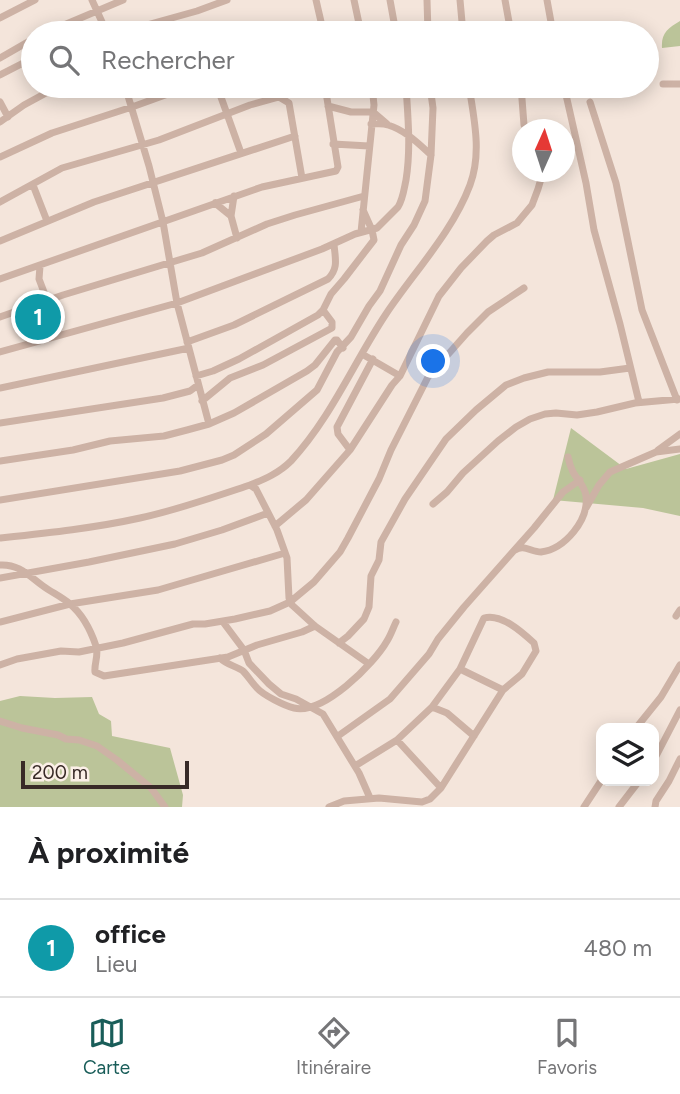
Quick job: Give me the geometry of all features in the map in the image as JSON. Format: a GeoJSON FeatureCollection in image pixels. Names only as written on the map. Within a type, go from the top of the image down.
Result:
{"type":"FeatureCollection","features":[{"type":"Feature","properties":{"kind":"street"},"geometry":{"type":"LineString","coordinates":[[0,18],[34,0]]}},
{"type":"Feature","properties":{"kind":"street"},"geometry":{"type":"LineString","coordinates":[[92,0],[102,21]]}},
{"type":"Feature","properties":{"kind":"street"},"geometry":{"type":"LineString","coordinates":[[72,21],[123,0]]}},
{"type":"Feature","properties":{"kind":"street"},"geometry":{"type":"LineString","coordinates":[[162,21],[227,0]]}},
{"type":"Feature","properties":{"kind":"street"},"geometry":{"type":"LineString","coordinates":[[316,0],[321,21]]}},
{"type":"Feature","properties":{"kind":"street"},"geometry":{"type":"LineString","coordinates":[[354,0],[358,21]]}},
{"type":"Feature","properties":{"kind":"street"},"geometry":{"type":"LineString","coordinates":[[390,0],[394,21]]}},
{"type":"Feature","properties":{"kind":"street"},"geometry":{"type":"LineString","coordinates":[[427,0],[428,21]]}},
{"type":"Feature","properties":{"kind":"street"},"geometry":{"type":"LineString","coordinates":[[460,0],[462,21]]}},
{"type":"Feature","properties":{"kind":"street"},"geometry":{"type":"LineString","coordinates":[[505,0],[509,21]]}},
{"type":"Feature","properties":{"kind":"street"},"geometry":{"type":"LineString","coordinates":[[547,0],[551,21]]}},
{"type":"Feature","properties":{"kind":"street"},"geometry":{"type":"LineString","coordinates":[[0,58],[21,46]]}},
{"type":"Feature","properties":{"kind":"street"},"geometry":{"type":"LineString","coordinates":[[0,75],[21,65]]}},
{"type":"Feature","properties":{"kind":"street"},"geometry":{"type":"LineString","coordinates":[[663,84],[680,84]]}},
{"type":"Feature","properties":{"kind":"street"},"geometry":{"type":"LineString","coordinates":[[0,122],[33,98]]}},
{"type":"Feature","properties":{"kind":"street"},"geometry":{"type":"LineString","coordinates":[[129,98],[154,183],[177,303],[209,424]]}},
{"type":"Feature","properties":{"kind":"street"},"geometry":{"type":"LineString","coordinates":[[0,157],[44,136],[157,98]]}},
{"type":"Feature","properties":{"kind":"street"},"geometry":{"type":"LineString","coordinates":[[221,98],[242,153]]}},
{"type":"Feature","properties":{"kind":"street"},"geometry":{"type":"LineString","coordinates":[[0,202],[62,168],[144,145],[272,98]]}},
{"type":"Feature","properties":{"kind":"street"},"geometry":{"type":"LineString","coordinates":[[283,98],[289,103],[302,178]]}},
{"type":"Feature","properties":{"kind":"street"},"geometry":{"type":"LineString","coordinates":[[0,279],[234,196],[337,170],[327,98]]}},
{"type":"Feature","properties":{"kind":"street"},"geometry":{"type":"LineString","coordinates":[[361,232],[374,98]]}},
{"type":"Feature","properties":{"kind":"street"},"geometry":{"type":"LineString","coordinates":[[0,352],[177,303],[378,227],[401,203],[409,162],[407,98]]}},
{"type":"Feature","properties":{"kind":"street"},"geometry":{"type":"LineString","coordinates":[[0,500],[180,471],[230,457],[266,434],[317,390],[337,352],[351,337],[380,291],[425,201],[431,155],[432,98]]}},
{"type":"Feature","properties":{"kind":"street"},"geometry":{"type":"LineString","coordinates":[[1,536],[144,517],[208,500],[250,485],[270,476],[290,462],[320,424],[386,314],[444,233],[470,187],[477,146],[471,98]]}},
{"type":"Feature","properties":{"kind":"street"},"geometry":{"type":"LineString","coordinates":[[522,98],[524,119]]}},
{"type":"Feature","properties":{"kind":"street"},"geometry":{"type":"LineString","coordinates":[[567,98],[594,230],[621,324],[639,402]]}},
{"type":"Feature","properties":{"kind":"street"},"geometry":{"type":"LineString","coordinates":[[0,102],[8,117]]}},
{"type":"Feature","properties":{"kind":"street"},"geometry":{"type":"LineString","coordinates":[[433,504],[498,441],[530,419],[545,414],[577,415],[639,402],[678,399],[642,310],[616,183],[590,102]]}},
{"type":"Feature","properties":{"kind":"street"},"geometry":{"type":"LineString","coordinates":[[328,106],[351,112],[373,113],[431,155]]}},
{"type":"Feature","properties":{"kind":"street"},"geometry":{"type":"LineString","coordinates":[[371,124],[387,124]]}},
{"type":"Feature","properties":{"kind":"street"},"geometry":{"type":"LineString","coordinates":[[0,241],[94,202],[295,136]]}},
{"type":"Feature","properties":{"kind":"street"},"geometry":{"type":"LineString","coordinates":[[333,144],[369,146]]}},
{"type":"Feature","properties":{"kind":"street"},"geometry":{"type":"LineString","coordinates":[[275,526],[306,500],[350,450],[400,376],[439,296],[461,268],[494,235],[517,223],[532,205],[540,182]]}},
{"type":"Feature","properties":{"kind":"street"},"geometry":{"type":"LineString","coordinates":[[33,185],[47,221]]}},
{"type":"Feature","properties":{"kind":"street"},"geometry":{"type":"LineString","coordinates":[[234,196],[231,216],[237,238]]}},
{"type":"Feature","properties":{"kind":"street"},"geometry":{"type":"LineString","coordinates":[[0,317],[202,253],[267,224],[364,196]]}},
{"type":"Feature","properties":{"kind":"street"},"geometry":{"type":"LineString","coordinates":[[215,203],[231,216]]}},
{"type":"Feature","properties":{"kind":"street"},"geometry":{"type":"LineString","coordinates":[[195,376],[239,359],[310,321],[323,310],[331,293],[373,241],[372,230],[363,210]]}},
{"type":"Feature","properties":{"kind":"street"},"geometry":{"type":"LineString","coordinates":[[0,388],[188,345],[246,320],[328,279],[335,271],[334,244]]}},
{"type":"Feature","properties":{"kind":"street"},"geometry":{"type":"LineString","coordinates":[[40,266],[39,279],[47,300]]}},
{"type":"Feature","properties":{"kind":"street"},"geometry":{"type":"LineString","coordinates":[[0,665],[61,651],[79,652],[193,624],[223,622],[270,611],[290,602],[314,582],[344,545],[379,480],[428,377],[488,312],[524,288]]}},
{"type":"Feature","properties":{"kind":"street"},"geometry":{"type":"LineString","coordinates":[[202,401],[230,378],[263,365],[332,328],[332,322],[323,310]]}},
{"type":"Feature","properties":{"kind":"street"},"geometry":{"type":"LineString","coordinates":[[0,461],[73,450],[110,441],[164,436],[209,424],[234,413],[307,371],[335,340],[343,348]]}},
{"type":"Feature","properties":{"kind":"street"},"geometry":{"type":"LineString","coordinates":[[362,354],[400,376]]}},
{"type":"Feature","properties":{"kind":"street"},"geometry":{"type":"LineString","coordinates":[[350,450],[338,434],[337,427],[373,359]]}},
{"type":"Feature","properties":{"kind":"street"},"geometry":{"type":"LineString","coordinates":[[339,643],[357,628],[366,614],[381,544],[405,499],[446,439],[476,410],[506,386],[540,373],[600,372],[630,368]]}},
{"type":"Feature","properties":{"kind":"street"},"geometry":{"type":"LineString","coordinates":[[0,423],[163,398],[190,391],[198,385]]}},
{"type":"Feature","properties":{"kind":"street"},"geometry":{"type":"LineString","coordinates":[[509,555],[519,547],[540,552],[556,547],[568,538],[581,522],[586,509],[610,472],[656,452],[680,434]]}},
{"type":"Feature","properties":{"kind":"street"},"geometry":{"type":"LineString","coordinates":[[656,452],[680,449]]}},
{"type":"Feature","properties":{"kind":"street"},"geometry":{"type":"LineString","coordinates":[[568,457],[573,473],[584,488],[586,509]]}},
{"type":"Feature","properties":{"kind":"street"},"geometry":{"type":"LineString","coordinates":[[338,736],[390,699],[429,654],[464,607],[563,492],[580,480]]}},
{"type":"Feature","properties":{"kind":"street"},"geometry":{"type":"LineString","coordinates":[[250,485],[256,489],[285,553],[290,602],[315,626],[369,664]]}},
{"type":"Feature","properties":{"kind":"street"},"geometry":{"type":"LineString","coordinates":[[0,578],[175,544],[268,513]]}},
{"type":"Feature","properties":{"kind":"street"},"geometry":{"type":"LineString","coordinates":[[0,622],[70,604],[158,590],[285,553]]}},
{"type":"Feature","properties":{"kind":"street"},"geometry":{"type":"LineString","coordinates":[[0,565],[20,568],[70,604],[82,618],[97,647],[94,670],[104,676],[233,655],[315,626]]}},
{"type":"Feature","properties":{"kind":"street"},"geometry":{"type":"LineString","coordinates":[[329,807],[344,801],[379,797],[422,802],[430,799],[441,788],[503,690],[522,674],[536,651],[534,643],[513,626],[489,617],[484,618],[460,669],[432,707],[397,740],[355,766]]}},
{"type":"Feature","properties":{"kind":"street"},"geometry":{"type":"LineString","coordinates":[[223,622],[244,650],[249,663],[278,692],[323,714],[359,773],[370,798]]}},
{"type":"Feature","properties":{"kind":"street"},"geometry":{"type":"LineString","coordinates":[[220,658],[243,671],[267,696],[296,709],[309,707],[323,702],[369,664],[387,641],[396,622]]}},
{"type":"Feature","properties":{"kind":"street"},"geometry":{"type":"LineString","coordinates":[[640,723],[661,697],[680,665]]}},
{"type":"Feature","properties":{"kind":"street"},"geometry":{"type":"LineString","coordinates":[[460,669],[503,690]]}},
{"type":"Feature","properties":{"kind":"street"},"geometry":{"type":"LineString","coordinates":[[432,707],[447,713],[474,736]]}},
{"type":"Feature","properties":{"kind":"street"},"geometry":{"type":"LineString","coordinates":[[659,750],[680,710]]}},
{"type":"Feature","properties":{"kind":"street"},"geometry":{"type":"LineString","coordinates":[[0,721],[97,746],[151,788],[165,807]]}},
{"type":"Feature","properties":{"kind":"street"},"geometry":{"type":"LineString","coordinates":[[397,740],[441,788]]}},
{"type":"Feature","properties":{"kind":"street"},"geometry":{"type":"LineString","coordinates":[[655,807],[680,759]]}},
{"type":"Feature","properties":{"kind":"street"},"geometry":{"type":"LineString","coordinates":[[584,807],[598,786]]}},
{"type":"Feature","properties":{"kind":"street"},"geometry":{"type":"LineString","coordinates":[[619,807],[635,786]]}},
{"type":"Feature","properties":{"kind":"green space"},"geometry":{"type":"Polygon","coordinates":[[[680,21],[680,46],[662,48],[666,32],[680,21]]]}},
{"type":"Feature","properties":{"kind":"green space"},"geometry":{"type":"Polygon","coordinates":[[[571,428],[626,469],[680,454],[680,516],[643,508],[553,500],[571,428]]]}},
{"type":"Feature","properties":{"kind":"green space"},"geometry":{"type":"Polygon","coordinates":[[[20,696],[92,697],[99,714],[111,721],[112,736],[170,748],[183,795],[182,807],[0,807],[0,701],[20,696]]]}},
{"type":"Feature","properties":{"kind":"place","name":"office"},"geometry":{"type":"Point","coordinates":[38,317]}}]}
